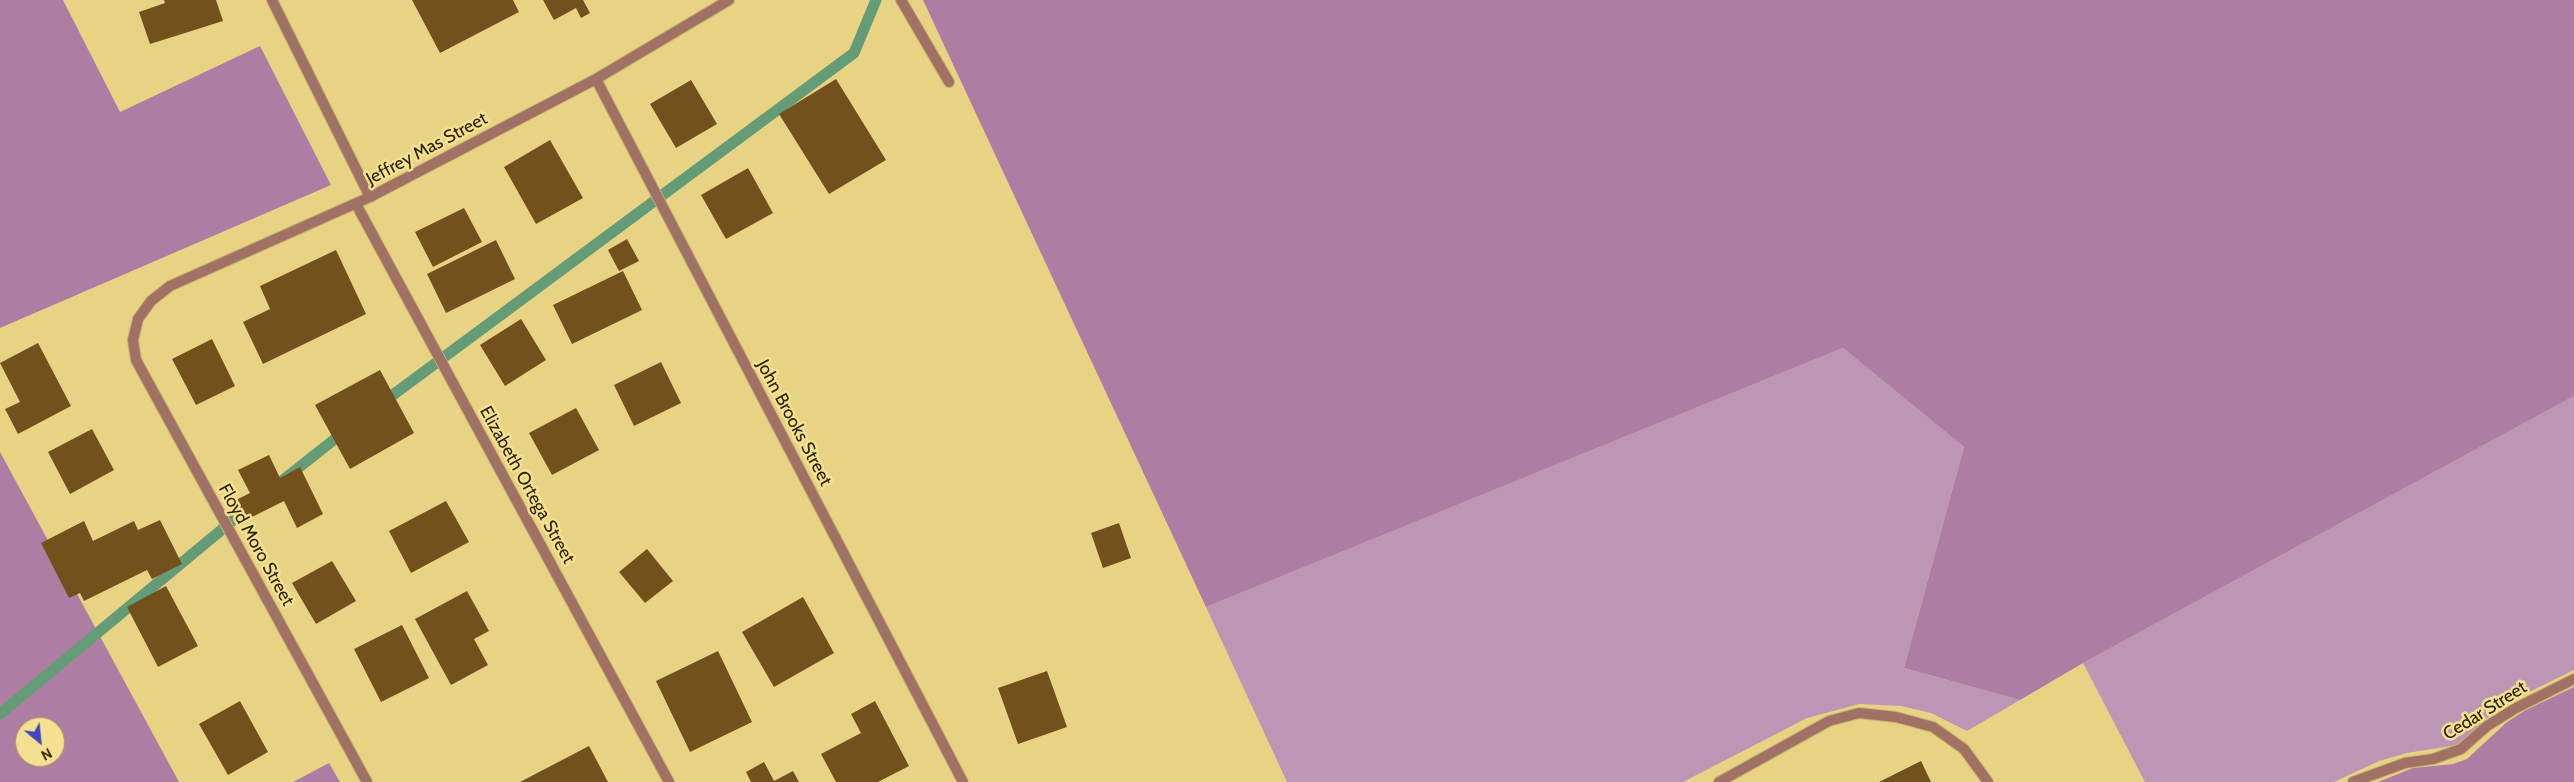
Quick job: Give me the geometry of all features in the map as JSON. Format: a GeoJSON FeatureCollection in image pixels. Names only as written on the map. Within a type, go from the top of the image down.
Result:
{"type":"FeatureCollection","features":[{"type":"Feature","properties":{"kind":"street"},"geometry":{"type":"LineString","coordinates":[[272,0],[370,197]]}},
{"type":"Feature","properties":{"kind":"street","name":"Jeffrey Mas Street"},"geometry":{"type":"LineString","coordinates":[[138,319],[151,301],[170,286],[370,197],[596,79],[729,0]]}},
{"type":"Feature","properties":{"kind":"street"},"geometry":{"type":"LineString","coordinates":[[901,0],[949,82]]}},
{"type":"Feature","properties":{"kind":"street","name":"John Brooks Street"},"geometry":{"type":"LineString","coordinates":[[596,79],[963,782]]}},
{"type":"Feature","properties":{"kind":"street","name":"Elizabeth Ortega Street"},"geometry":{"type":"LineString","coordinates":[[356,204],[670,782]]}},
{"type":"Feature","properties":{"kind":"street","name":"Floyd Moro Street"},"geometry":{"type":"LineString","coordinates":[[138,319],[133,340],[136,360],[367,782]]}},
{"type":"Feature","properties":{"kind":"street","name":"Cedar Street"},"geometry":{"type":"LineString","coordinates":[[2353,782],[2405,763],[2433,758],[2461,749],[2487,726],[2516,708],[2574,679]]}},
{"type":"Feature","properties":{"kind":"street"},"geometry":{"type":"LineString","coordinates":[[1719,782],[1828,721],[1859,713],[1896,716],[1933,727],[1964,749],[1988,782]]}},
{"type":"Feature","properties":{"kind":"shaded area"},"geometry":{"type":"Polygon","coordinates":[[[0,0],[63,0],[120,112],[260,46],[331,185],[0,328],[0,0]]]}},
{"type":"Feature","properties":{"kind":"shaded area"},"geometry":{"type":"Polygon","coordinates":[[[923,0],[2574,0],[2574,396],[2083,663],[2020,700],[1904,668],[1964,447],[1843,348],[1206,607],[923,0]]]}},
{"type":"Feature","properties":{"kind":"shaded area"},"geometry":{"type":"Polygon","coordinates":[[[1843,348],[1964,447],[1904,668],[2020,700],[1967,731],[1931,713],[1901,706],[1859,704],[1807,718],[1683,782],[1287,782],[1206,607],[1843,348]]]}},
{"type":"Feature","properties":{"kind":"shaded area"},"geometry":{"type":"Polygon","coordinates":[[[2574,396],[2574,670],[2517,698],[2487,718],[2457,745],[2407,753],[2379,761],[2334,782],[2145,782],[2083,663],[2574,396]]]}},
{"type":"Feature","properties":{"kind":"shaded area"},"geometry":{"type":"Polygon","coordinates":[[[0,452],[179,782],[0,782],[0,452]]]}},
{"type":"Feature","properties":{"kind":"shaded area"},"geometry":{"type":"Polygon","coordinates":[[[2574,687],[2574,782],[2378,782],[2413,768],[2453,764],[2467,759],[2507,722],[2526,710],[2574,687]]]}},
{"type":"Feature","properties":{"kind":"shaded area"},"geometry":{"type":"Polygon","coordinates":[[[329,763],[340,782],[293,782],[329,763]]]}},
{"type":"Feature","properties":{"kind":"building"},"geometry":{"type":"Polygon","coordinates":[[[164,0],[216,0],[223,21],[150,44],[139,12],[165,3],[164,0]]]}},
{"type":"Feature","properties":{"kind":"building"},"geometry":{"type":"Polygon","coordinates":[[[412,0],[513,0],[519,12],[440,53],[412,0]]]}},
{"type":"Feature","properties":{"kind":"building"},"geometry":{"type":"Polygon","coordinates":[[[543,0],[583,0],[590,13],[581,18],[576,8],[554,20],[543,0]]]}},
{"type":"Feature","properties":{"kind":"building"},"geometry":{"type":"Polygon","coordinates":[[[836,79],[886,160],[829,194],[779,114],[836,79]]]}},
{"type":"Feature","properties":{"kind":"building"},"geometry":{"type":"Polygon","coordinates":[[[691,80],[717,124],[676,148],[650,104],[691,80]]]}},
{"type":"Feature","properties":{"kind":"building"},"geometry":{"type":"Polygon","coordinates":[[[550,140],[583,198],[536,224],[504,167],[550,140]]]}},
{"type":"Feature","properties":{"kind":"building"},"geometry":{"type":"Polygon","coordinates":[[[748,168],[773,213],[726,239],[701,195],[748,168]]]}},
{"type":"Feature","properties":{"kind":"building"},"geometry":{"type":"Polygon","coordinates":[[[464,208],[482,242],[433,267],[415,232],[464,208]]]}},
{"type":"Feature","properties":{"kind":"building"},"geometry":{"type":"Polygon","coordinates":[[[627,239],[639,261],[619,271],[608,250],[627,239]]]}},
{"type":"Feature","properties":{"kind":"building"},"geometry":{"type":"Polygon","coordinates":[[[496,240],[515,279],[446,313],[427,274],[496,240]]]}},
{"type":"Feature","properties":{"kind":"building"},"geometry":{"type":"Polygon","coordinates":[[[336,250],[366,314],[263,364],[243,322],[270,309],[260,286],[336,250]]]}},
{"type":"Feature","properties":{"kind":"building"},"geometry":{"type":"Polygon","coordinates":[[[623,271],[642,310],[572,344],[553,305],[623,271]]]}},
{"type":"Feature","properties":{"kind":"building"},"geometry":{"type":"Polygon","coordinates":[[[521,319],[546,360],[505,386],[480,345],[521,319]]]}},
{"type":"Feature","properties":{"kind":"building"},"geometry":{"type":"Polygon","coordinates":[[[212,339],[235,386],[196,405],[172,359],[212,339]]]}},
{"type":"Feature","properties":{"kind":"building"},"geometry":{"type":"Polygon","coordinates":[[[38,343],[71,406],[18,434],[5,409],[20,402],[0,363],[38,343]]]}},
{"type":"Feature","properties":{"kind":"building"},"geometry":{"type":"Polygon","coordinates":[[[661,362],[681,403],[634,426],[614,385],[661,362]]]}},
{"type":"Feature","properties":{"kind":"building"},"geometry":{"type":"Polygon","coordinates":[[[380,370],[414,433],[350,469],[315,405],[380,370]]]}},
{"type":"Feature","properties":{"kind":"building"},"geometry":{"type":"Polygon","coordinates":[[[576,408],[599,450],[552,475],[529,433],[576,408]]]}},
{"type":"Feature","properties":{"kind":"building"},"geometry":{"type":"Polygon","coordinates":[[[92,429],[114,470],[70,494],[48,452],[92,429]]]}},
{"type":"Feature","properties":{"kind":"building"},"geometry":{"type":"Polygon","coordinates":[[[269,455],[280,478],[300,467],[323,514],[297,528],[284,501],[242,522],[232,502],[250,493],[238,470],[269,455]]]}},
{"type":"Feature","properties":{"kind":"building"},"geometry":{"type":"Polygon","coordinates":[[[446,501],[469,542],[411,573],[389,531],[446,501]]]}},
{"type":"Feature","properties":{"kind":"building"},"geometry":{"type":"Polygon","coordinates":[[[160,520],[182,564],[152,579],[147,570],[84,601],[80,593],[69,598],[41,543],[84,521],[93,541],[134,521],[138,530],[160,520]]]}},
{"type":"Feature","properties":{"kind":"building"},"geometry":{"type":"Polygon","coordinates":[[[1119,523],[1131,558],[1103,568],[1091,533],[1119,523]]]}},
{"type":"Feature","properties":{"kind":"building"},"geometry":{"type":"Polygon","coordinates":[[[647,549],[673,581],[645,603],[619,572],[647,549]]]}},
{"type":"Feature","properties":{"kind":"building"},"geometry":{"type":"Polygon","coordinates":[[[332,561],[356,601],[316,624],[292,583],[332,561]]]}},
{"type":"Feature","properties":{"kind":"building"},"geometry":{"type":"Polygon","coordinates":[[[166,586],[198,646],[158,667],[127,607],[166,586]]]}},
{"type":"Feature","properties":{"kind":"building"},"geometry":{"type":"Polygon","coordinates":[[[467,591],[489,631],[474,639],[488,665],[451,685],[415,619],[467,591]]]}},
{"type":"Feature","properties":{"kind":"building"},"geometry":{"type":"Polygon","coordinates":[[[803,597],[834,653],[774,687],[742,632],[803,597]]]}},
{"type":"Feature","properties":{"kind":"building"},"geometry":{"type":"Polygon","coordinates":[[[402,625],[429,678],[381,702],[354,649],[402,625]]]}},
{"type":"Feature","properties":{"kind":"building"},"geometry":{"type":"Polygon","coordinates":[[[718,651],[752,722],[690,752],[656,681],[718,651]]]}},
{"type":"Feature","properties":{"kind":"building"},"geometry":{"type":"Polygon","coordinates":[[[1047,671],[1067,727],[1018,744],[998,688],[1047,671]]]}},
{"type":"Feature","properties":{"kind":"building"},"geometry":{"type":"Polygon","coordinates":[[[240,701],[268,752],[228,775],[199,724],[240,701]]]}},
{"type":"Feature","properties":{"kind":"building"},"geometry":{"type":"Polygon","coordinates":[[[875,701],[909,766],[878,782],[836,782],[821,754],[861,733],[851,714],[875,701]]]}},
{"type":"Feature","properties":{"kind":"building"},"geometry":{"type":"Polygon","coordinates":[[[589,746],[608,782],[520,782],[589,746]]]}},
{"type":"Feature","properties":{"kind":"building"},"geometry":{"type":"Polygon","coordinates":[[[1921,761],[1931,782],[1879,782],[1921,761]]]}},
{"type":"Feature","properties":{"kind":"building"},"geometry":{"type":"Polygon","coordinates":[[[764,762],[774,781],[793,771],[799,782],[751,782],[746,772],[764,762]]]}},
{"type":"Feature","properties":{"kind":"waterway"},"geometry":{"type":"LineString","coordinates":[[382,403],[854,53],[876,0]]}},
{"type":"Feature","properties":{"kind":"waterway"},"geometry":{"type":"LineString","coordinates":[[283,480],[345,431]]}},
{"type":"Feature","properties":{"kind":"waterway"},"geometry":{"type":"LineString","coordinates":[[0,714],[249,507]]}}]}
